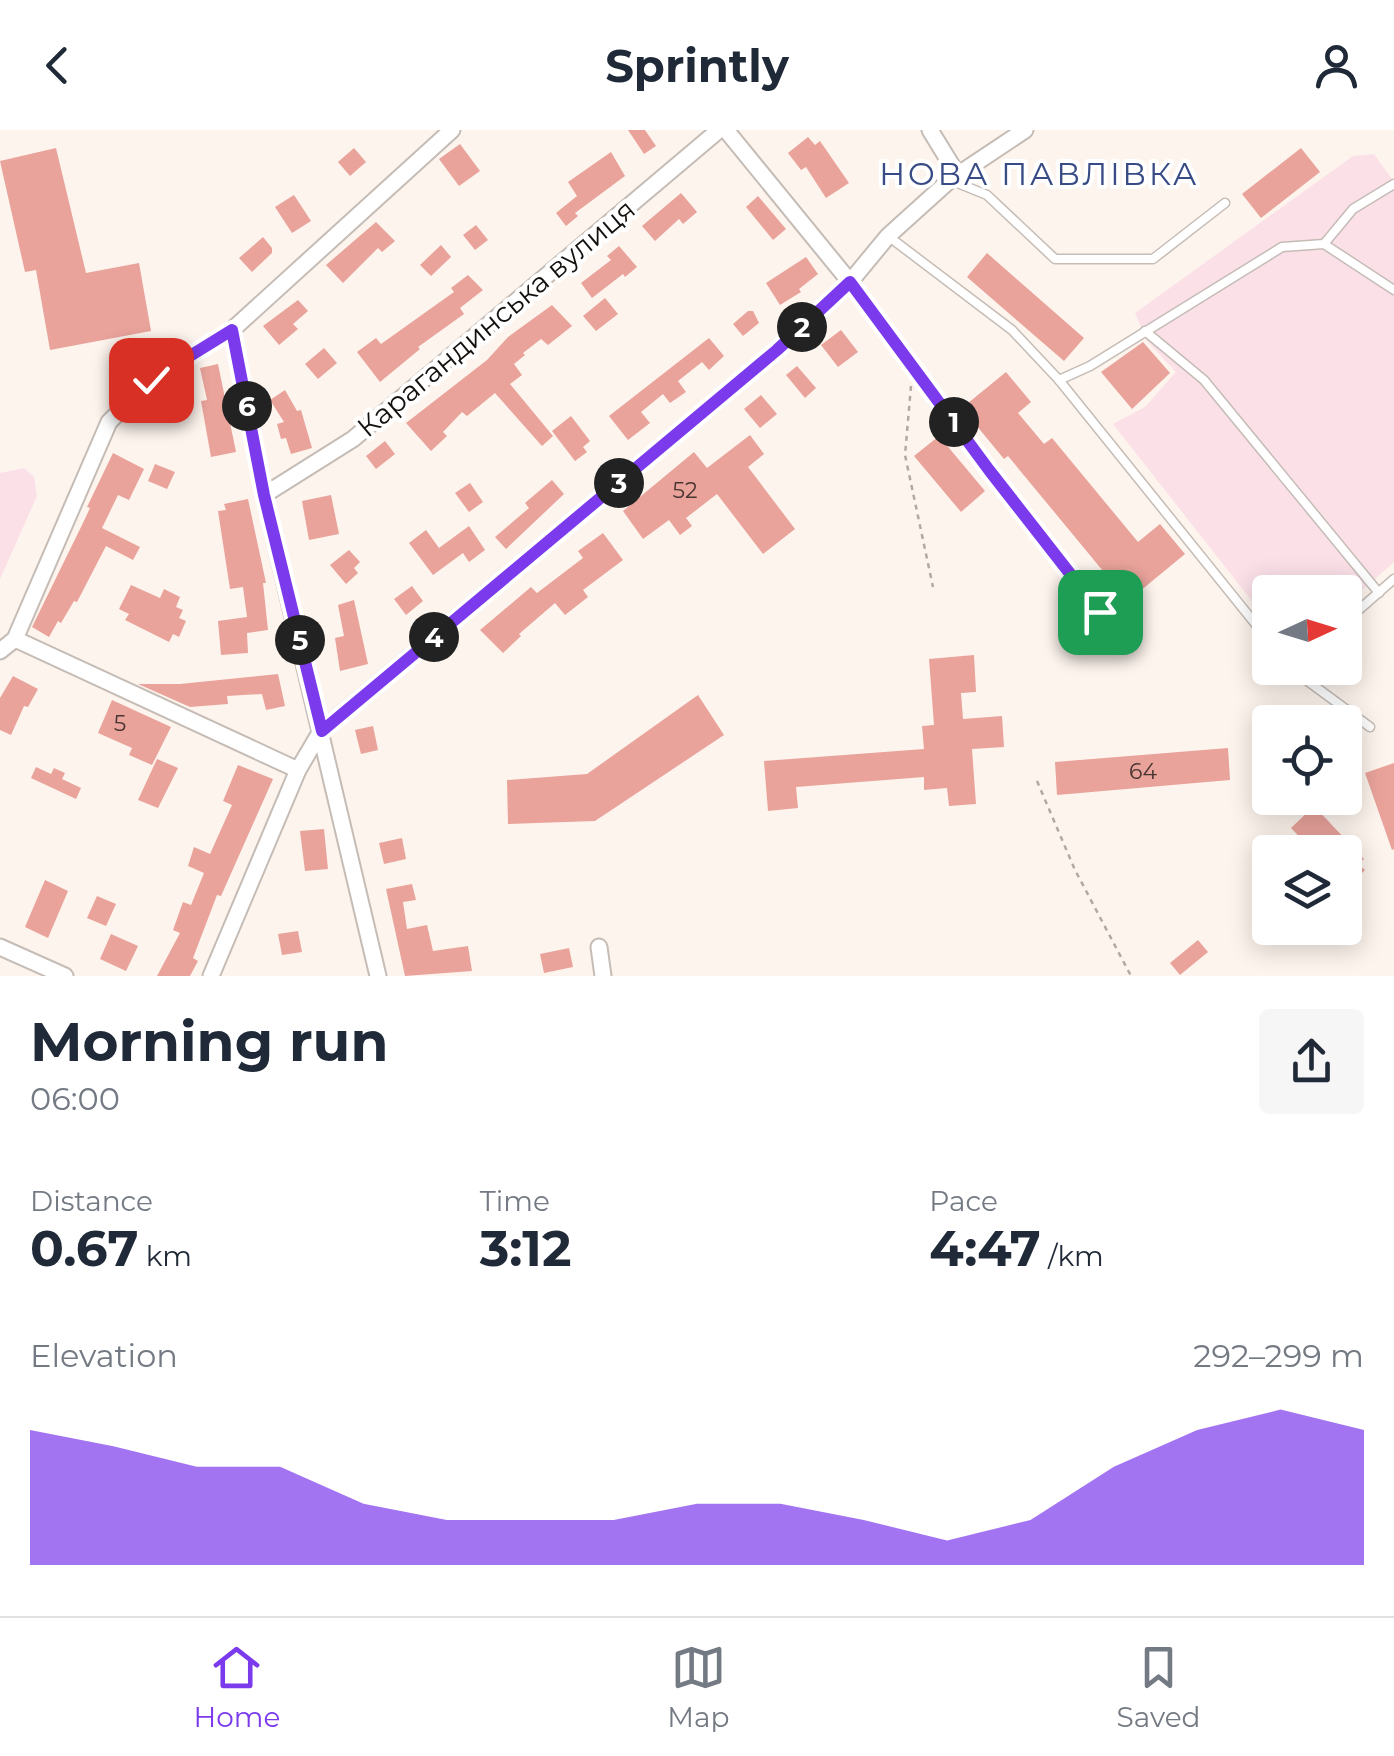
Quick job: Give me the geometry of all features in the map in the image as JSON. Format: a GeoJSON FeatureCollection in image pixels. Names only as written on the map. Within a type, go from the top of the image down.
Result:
{"type":"FeatureCollection","features":[{"type":"Feature","properties":{"kind":"street"},"geometry":{"type":"LineString","coordinates":[[0,651],[18,633],[109,422],[151,380],[232,330],[452,130]]}},
{"type":"Feature","properties":{"kind":"street"},"geometry":{"type":"LineString","coordinates":[[723,130],[850,282]]}},
{"type":"Feature","properties":{"kind":"street","name":"Карагандинська вулиця"},"geometry":{"type":"LineString","coordinates":[[264,495],[353,439],[723,130]]}},
{"type":"Feature","properties":{"kind":"street"},"geometry":{"type":"LineString","coordinates":[[930,130],[953,177]]}},
{"type":"Feature","properties":{"kind":"street"},"geometry":{"type":"LineString","coordinates":[[210,976],[298,770],[322,731],[777,350],[850,282],[888,236],[953,177],[1025,130]]}},
{"type":"Feature","properties":{"kind":"street"},"geometry":{"type":"LineString","coordinates":[[232,330],[264,495],[378,976]]}},
{"type":"Feature","properties":{"kind":"street"},"geometry":{"type":"LineString","coordinates":[[18,633],[298,770]]}},
{"type":"Feature","properties":{"kind":"street"},"geometry":{"type":"LineString","coordinates":[[0,947],[66,976]]}},
{"type":"Feature","properties":{"kind":"street"},"geometry":{"type":"LineString","coordinates":[[599,947],[603,976]]}},
{"type":"Feature","properties":{"kind":"lane"},"geometry":{"type":"LineString","coordinates":[[953,177],[987,194],[1055,259],[1153,259],[1226,204]]}},
{"type":"Feature","properties":{"kind":"lane"},"geometry":{"type":"LineString","coordinates":[[1324,244],[1353,209],[1394,184]]}},
{"type":"Feature","properties":{"kind":"lane"},"geometry":{"type":"LineString","coordinates":[[888,236],[1012,330],[1059,380],[1252,620]]}},
{"type":"Feature","properties":{"kind":"lane"},"geometry":{"type":"LineString","coordinates":[[1059,380],[1090,366],[1282,247],[1324,244],[1394,290]]}},
{"type":"Feature","properties":{"kind":"lane"},"geometry":{"type":"LineString","coordinates":[[850,282],[1100,612]]}},
{"type":"Feature","properties":{"kind":"lane"},"geometry":{"type":"LineString","coordinates":[[1146,332],[1204,380],[1379,593]]}},
{"type":"Feature","properties":{"kind":"lane"},"geometry":{"type":"LineString","coordinates":[[1362,608],[1394,580]]}},
{"type":"Feature","properties":{"kind":"lane"},"geometry":{"type":"LineString","coordinates":[[1314,685],[1370,727]]}},
{"type":"Feature","properties":{"kind":"path"},"geometry":{"type":"LineString","coordinates":[[912,366],[904,454],[933,586]]}},
{"type":"Feature","properties":{"kind":"path"},"geometry":{"type":"LineString","coordinates":[[1037,780],[1075,870],[1132,976]]}},
{"type":"Feature","properties":{"kind":"shaded area"},"geometry":{"type":"Polygon","coordinates":[[[1374,154],[1394,182],[1394,562],[1362,590],[1362,575],[1252,575],[1252,601],[1113,424],[1145,407],[1176,372],[1147,341],[1135,313],[1353,156],[1374,154]]]}},
{"type":"Feature","properties":{"kind":"shaded area"},"geometry":{"type":"Polygon","coordinates":[[[24,468],[34,477],[37,496],[0,579],[0,473],[24,468]]]}},
{"type":"Feature","properties":{"kind":"building"},"geometry":{"type":"Polygon","coordinates":[[[628,130],[645,130],[656,146],[644,154],[628,130]]]}},
{"type":"Feature","properties":{"kind":"building"},"geometry":{"type":"Polygon","coordinates":[[[808,137],[815,145],[820,141],[849,183],[826,198],[806,167],[801,170],[788,153],[808,137]]]}},
{"type":"Feature","properties":{"kind":"building"},"geometry":{"type":"Polygon","coordinates":[[[460,144],[480,171],[459,186],[439,159],[460,144]]]}},
{"type":"Feature","properties":{"kind":"building"},"geometry":{"type":"Polygon","coordinates":[[[56,148],[86,273],[139,263],[151,331],[50,350],[36,270],[25,272],[0,161],[56,148]]]}},
{"type":"Feature","properties":{"kind":"building"},"geometry":{"type":"Polygon","coordinates":[[[354,148],[366,162],[350,176],[338,162],[354,148]]]}},
{"type":"Feature","properties":{"kind":"building"},"geometry":{"type":"Polygon","coordinates":[[[1301,148],[1320,172],[1261,218],[1242,194],[1301,148]]]}},
{"type":"Feature","properties":{"kind":"building"},"geometry":{"type":"Polygon","coordinates":[[[611,152],[625,176],[575,213],[578,216],[566,226],[556,213],[577,196],[568,182],[611,152]]]}},
{"type":"Feature","properties":{"kind":"building"},"geometry":{"type":"Polygon","coordinates":[[[681,193],[697,212],[683,224],[679,219],[655,241],[642,226],[681,193]]]}},
{"type":"Feature","properties":{"kind":"building"},"geometry":{"type":"Polygon","coordinates":[[[294,195],[311,221],[292,233],[275,207],[294,195]]]}},
{"type":"Feature","properties":{"kind":"building"},"geometry":{"type":"Polygon","coordinates":[[[758,196],[786,229],[773,240],[746,207],[758,196]]]}},
{"type":"Feature","properties":{"kind":"building"},"geometry":{"type":"Polygon","coordinates":[[[376,222],[395,241],[382,252],[378,248],[343,283],[326,265],[376,222]]]}},
{"type":"Feature","properties":{"kind":"building"},"geometry":{"type":"Polygon","coordinates":[[[476,225],[488,240],[475,250],[463,235],[476,225]]]}},
{"type":"Feature","properties":{"kind":"building"},"geometry":{"type":"Polygon","coordinates":[[[263,237],[272,253],[252,272],[239,258],[263,237]]]}},
{"type":"Feature","properties":{"kind":"building"},"geometry":{"type":"Polygon","coordinates":[[[441,245],[451,257],[431,276],[420,265],[441,245]]]}},
{"type":"Feature","properties":{"kind":"building"},"geometry":{"type":"Polygon","coordinates":[[[619,246],[637,267],[592,298],[581,283],[611,260],[607,256],[619,246]]]}},
{"type":"Feature","properties":{"kind":"building"},"geometry":{"type":"Polygon","coordinates":[[[987,253],[1084,338],[1064,361],[967,277],[987,253]]]}},
{"type":"Feature","properties":{"kind":"building"},"geometry":{"type":"Polygon","coordinates":[[[806,257],[818,274],[799,289],[801,292],[780,305],[766,283],[806,257]]]}},
{"type":"Feature","properties":{"kind":"building"},"geometry":{"type":"Polygon","coordinates":[[[468,275],[483,290],[460,308],[464,314],[418,347],[380,382],[357,352],[376,338],[381,344],[454,292],[451,288],[468,275]]]}},
{"type":"Feature","properties":{"kind":"building"},"geometry":{"type":"Polygon","coordinates":[[[605,298],[618,314],[596,331],[583,316],[605,298]]]}},
{"type":"Feature","properties":{"kind":"building"},"geometry":{"type":"Polygon","coordinates":[[[298,300],[308,311],[293,324],[298,329],[279,345],[263,326],[298,300]]]}},
{"type":"Feature","properties":{"kind":"building"},"geometry":{"type":"Polygon","coordinates":[[[552,305],[572,326],[548,345],[541,339],[523,353],[514,364],[522,375],[510,384],[553,436],[542,446],[495,393],[467,416],[462,412],[443,432],[447,436],[431,451],[406,423],[552,305]]]}},
{"type":"Feature","properties":{"kind":"building"},"geometry":{"type":"Polygon","coordinates":[[[753,311],[759,323],[743,336],[733,324],[753,311]]]}},
{"type":"Feature","properties":{"kind":"building"},"geometry":{"type":"Polygon","coordinates":[[[841,330],[858,352],[838,367],[821,345],[841,330]]]}},
{"type":"Feature","properties":{"kind":"building"},"geometry":{"type":"Polygon","coordinates":[[[709,338],[724,356],[709,370],[702,362],[678,381],[686,392],[670,403],[663,394],[641,412],[650,423],[628,440],[609,416],[709,338]]]}},
{"type":"Feature","properties":{"kind":"building"},"geometry":{"type":"Polygon","coordinates":[[[1143,342],[1170,373],[1132,409],[1101,372],[1143,342]]]}},
{"type":"Feature","properties":{"kind":"building"},"geometry":{"type":"Polygon","coordinates":[[[324,348],[337,363],[318,379],[305,364],[324,348]]]}},
{"type":"Feature","properties":{"kind":"building"},"geometry":{"type":"Polygon","coordinates":[[[218,364],[236,452],[211,457],[201,401],[207,400],[200,368],[218,364]]]}},
{"type":"Feature","properties":{"kind":"building"},"geometry":{"type":"Polygon","coordinates":[[[797,366],[816,388],[805,398],[786,375],[797,366]]]}},
{"type":"Feature","properties":{"kind":"building"},"geometry":{"type":"Polygon","coordinates":[[[1006,372],[1031,402],[1018,413],[1044,444],[1052,438],[1138,542],[1160,524],[1185,554],[1117,610],[1092,581],[1103,571],[1008,456],[1004,459],[962,408],[1006,372]]]}},
{"type":"Feature","properties":{"kind":"building"},"geometry":{"type":"Polygon","coordinates":[[[171,386],[184,408],[165,420],[152,398],[171,386]]]}},
{"type":"Feature","properties":{"kind":"building"},"geometry":{"type":"Polygon","coordinates":[[[285,390],[297,411],[301,410],[312,448],[291,454],[277,424],[284,422],[270,400],[285,390]]]}},
{"type":"Feature","properties":{"kind":"building"},"geometry":{"type":"Polygon","coordinates":[[[761,395],[777,414],[760,428],[744,409],[761,395]]]}},
{"type":"Feature","properties":{"kind":"building"},"geometry":{"type":"Polygon","coordinates":[[[571,416],[590,441],[583,447],[587,452],[575,461],[552,431],[571,416]]]}},
{"type":"Feature","properties":{"kind":"building"},"geometry":{"type":"Polygon","coordinates":[[[750,435],[764,454],[748,467],[795,529],[763,554],[717,494],[686,518],[692,526],[680,535],[669,520],[643,539],[623,511],[694,452],[707,468],[750,435]]]}},
{"type":"Feature","properties":{"kind":"building"},"geometry":{"type":"Polygon","coordinates":[[[939,436],[985,491],[961,512],[914,456],[939,436]]]}},
{"type":"Feature","properties":{"kind":"building"},"geometry":{"type":"Polygon","coordinates":[[[385,441],[395,454],[376,469],[366,456],[385,441]]]}},
{"type":"Feature","properties":{"kind":"building"},"geometry":{"type":"Polygon","coordinates":[[[113,453],[144,469],[129,500],[118,495],[102,528],[140,547],[133,560],[106,546],[77,602],[49,637],[32,627],[113,453]]]}},
{"type":"Feature","properties":{"kind":"building"},"geometry":{"type":"Polygon","coordinates":[[[155,464],[175,472],[167,489],[148,481],[155,464]]]}},
{"type":"Feature","properties":{"kind":"building"},"geometry":{"type":"Polygon","coordinates":[[[552,480],[564,494],[506,549],[495,537],[529,508],[525,503],[552,480]]]}},
{"type":"Feature","properties":{"kind":"building"},"geometry":{"type":"Polygon","coordinates":[[[470,483],[483,502],[469,512],[455,493],[470,483]]]}},
{"type":"Feature","properties":{"kind":"building"},"geometry":{"type":"Polygon","coordinates":[[[331,495],[339,534],[309,540],[302,501],[331,495]]]}},
{"type":"Feature","properties":{"kind":"building"},"geometry":{"type":"Polygon","coordinates":[[[248,499],[266,583],[268,630],[247,633],[248,653],[221,655],[218,621],[247,617],[243,587],[230,589],[218,511],[226,510],[224,504],[248,499]]]}},
{"type":"Feature","properties":{"kind":"building"},"geometry":{"type":"Polygon","coordinates":[[[469,526],[485,550],[469,562],[463,553],[433,575],[409,543],[426,530],[439,548],[469,526]]]}},
{"type":"Feature","properties":{"kind":"building"},"geometry":{"type":"Polygon","coordinates":[[[603,533],[623,560],[583,590],[588,597],[565,615],[555,603],[503,653],[480,630],[531,587],[537,593],[583,558],[578,551],[603,533]]]}},
{"type":"Feature","properties":{"kind":"building"},"geometry":{"type":"Polygon","coordinates":[[[349,550],[360,562],[354,568],[358,573],[346,584],[330,565],[349,550]]]}},
{"type":"Feature","properties":{"kind":"building"},"geometry":{"type":"Polygon","coordinates":[[[131,585],[160,598],[164,589],[180,597],[176,607],[183,610],[179,618],[186,621],[179,637],[173,634],[169,642],[125,620],[129,614],[119,609],[131,585]]]}},
{"type":"Feature","properties":{"kind":"building"},"geometry":{"type":"Polygon","coordinates":[[[412,586],[423,601],[406,615],[394,599],[412,586]]]}},
{"type":"Feature","properties":{"kind":"building"},"geometry":{"type":"Polygon","coordinates":[[[354,600],[368,664],[340,671],[335,638],[344,636],[338,605],[354,600]]]}},
{"type":"Feature","properties":{"kind":"building"},"geometry":{"type":"Polygon","coordinates":[[[974,655],[976,692],[961,693],[963,719],[1002,716],[1004,747],[972,749],[976,804],[949,806],[947,788],[924,790],[924,777],[796,787],[798,808],[768,811],[764,761],[924,749],[922,726],[934,725],[929,659],[974,655]]]}},
{"type":"Feature","properties":{"kind":"building"},"geometry":{"type":"Polygon","coordinates":[[[278,674],[285,706],[266,710],[262,694],[227,696],[228,704],[190,707],[138,684],[180,684],[278,674]]]}},
{"type":"Feature","properties":{"kind":"building"},"geometry":{"type":"Polygon","coordinates":[[[13,676],[38,689],[28,707],[24,706],[11,735],[0,730],[0,698],[13,676]]]}},
{"type":"Feature","properties":{"kind":"building"},"geometry":{"type":"Polygon","coordinates":[[[698,695],[724,735],[595,821],[508,824],[507,780],[587,774],[698,695]]]}},
{"type":"Feature","properties":{"kind":"building"},"geometry":{"type":"Polygon","coordinates":[[[112,700],[171,727],[152,765],[129,755],[132,748],[98,733],[112,700]]]}},
{"type":"Feature","properties":{"kind":"building"},"geometry":{"type":"Polygon","coordinates":[[[373,726],[378,750],[361,754],[355,730],[373,726]]]}},
{"type":"Feature","properties":{"kind":"building"},"geometry":{"type":"Polygon","coordinates":[[[1228,748],[1230,780],[1057,795],[1055,762],[1228,748]]]}},
{"type":"Feature","properties":{"kind":"building"},"geometry":{"type":"Polygon","coordinates":[[[157,759],[178,768],[158,808],[138,800],[157,759]]]}},
{"type":"Feature","properties":{"kind":"building"},"geometry":{"type":"Polygon","coordinates":[[[1394,763],[1394,849],[1392,850],[1365,773],[1394,763]]]}},
{"type":"Feature","properties":{"kind":"building"},"geometry":{"type":"Polygon","coordinates":[[[238,765],[273,779],[221,896],[217,895],[190,976],[157,976],[180,933],[173,930],[183,902],[191,905],[204,873],[188,866],[194,847],[210,854],[232,805],[223,801],[238,765]]]}},
{"type":"Feature","properties":{"kind":"building"},"geometry":{"type":"Polygon","coordinates":[[[36,767],[51,774],[54,768],[65,773],[62,779],[81,788],[76,799],[31,778],[36,767]]]}},
{"type":"Feature","properties":{"kind":"building"},"geometry":{"type":"Polygon","coordinates":[[[1305,815],[1322,815],[1341,835],[1298,835],[1291,828],[1305,815]]]}},
{"type":"Feature","properties":{"kind":"building"},"geometry":{"type":"Polygon","coordinates":[[[324,829],[328,869],[305,871],[300,831],[324,829]]]}},
{"type":"Feature","properties":{"kind":"building"},"geometry":{"type":"Polygon","coordinates":[[[402,838],[406,859],[384,864],[379,843],[402,838]]]}},
{"type":"Feature","properties":{"kind":"building"},"geometry":{"type":"Polygon","coordinates":[[[45,880],[68,891],[48,938],[25,927],[45,880]]]}},
{"type":"Feature","properties":{"kind":"building"},"geometry":{"type":"Polygon","coordinates":[[[412,884],[416,900],[403,902],[407,929],[427,925],[433,951],[468,946],[472,971],[405,976],[386,889],[412,884]]]}},
{"type":"Feature","properties":{"kind":"building"},"geometry":{"type":"Polygon","coordinates":[[[97,896],[116,904],[106,926],[87,918],[97,896]]]}},
{"type":"Feature","properties":{"kind":"building"},"geometry":{"type":"Polygon","coordinates":[[[298,931],[302,952],[282,955],[278,934],[298,931]]]}},
{"type":"Feature","properties":{"kind":"building"},"geometry":{"type":"Polygon","coordinates":[[[111,934],[138,946],[126,971],[100,959],[111,934]]]}},
{"type":"Feature","properties":{"kind":"building"},"geometry":{"type":"Polygon","coordinates":[[[1198,940],[1208,952],[1180,975],[1170,963],[1198,940]]]}},
{"type":"Feature","properties":{"kind":"building"},"geometry":{"type":"Polygon","coordinates":[[[569,948],[573,967],[544,973],[540,954],[569,948]]]}},
{"type":"Feature","properties":{"kind":"district","name":"НОВА ПАВЛІВКА"},"geometry":{"type":"Point","coordinates":[1039,173]}},
{"type":"Feature","properties":{"kind":"route"},"geometry":{"type":"LineString","coordinates":[[151,380],[232,330],[264,495],[322,731],[777,350],[850,282],[1100,612]]}}]}
